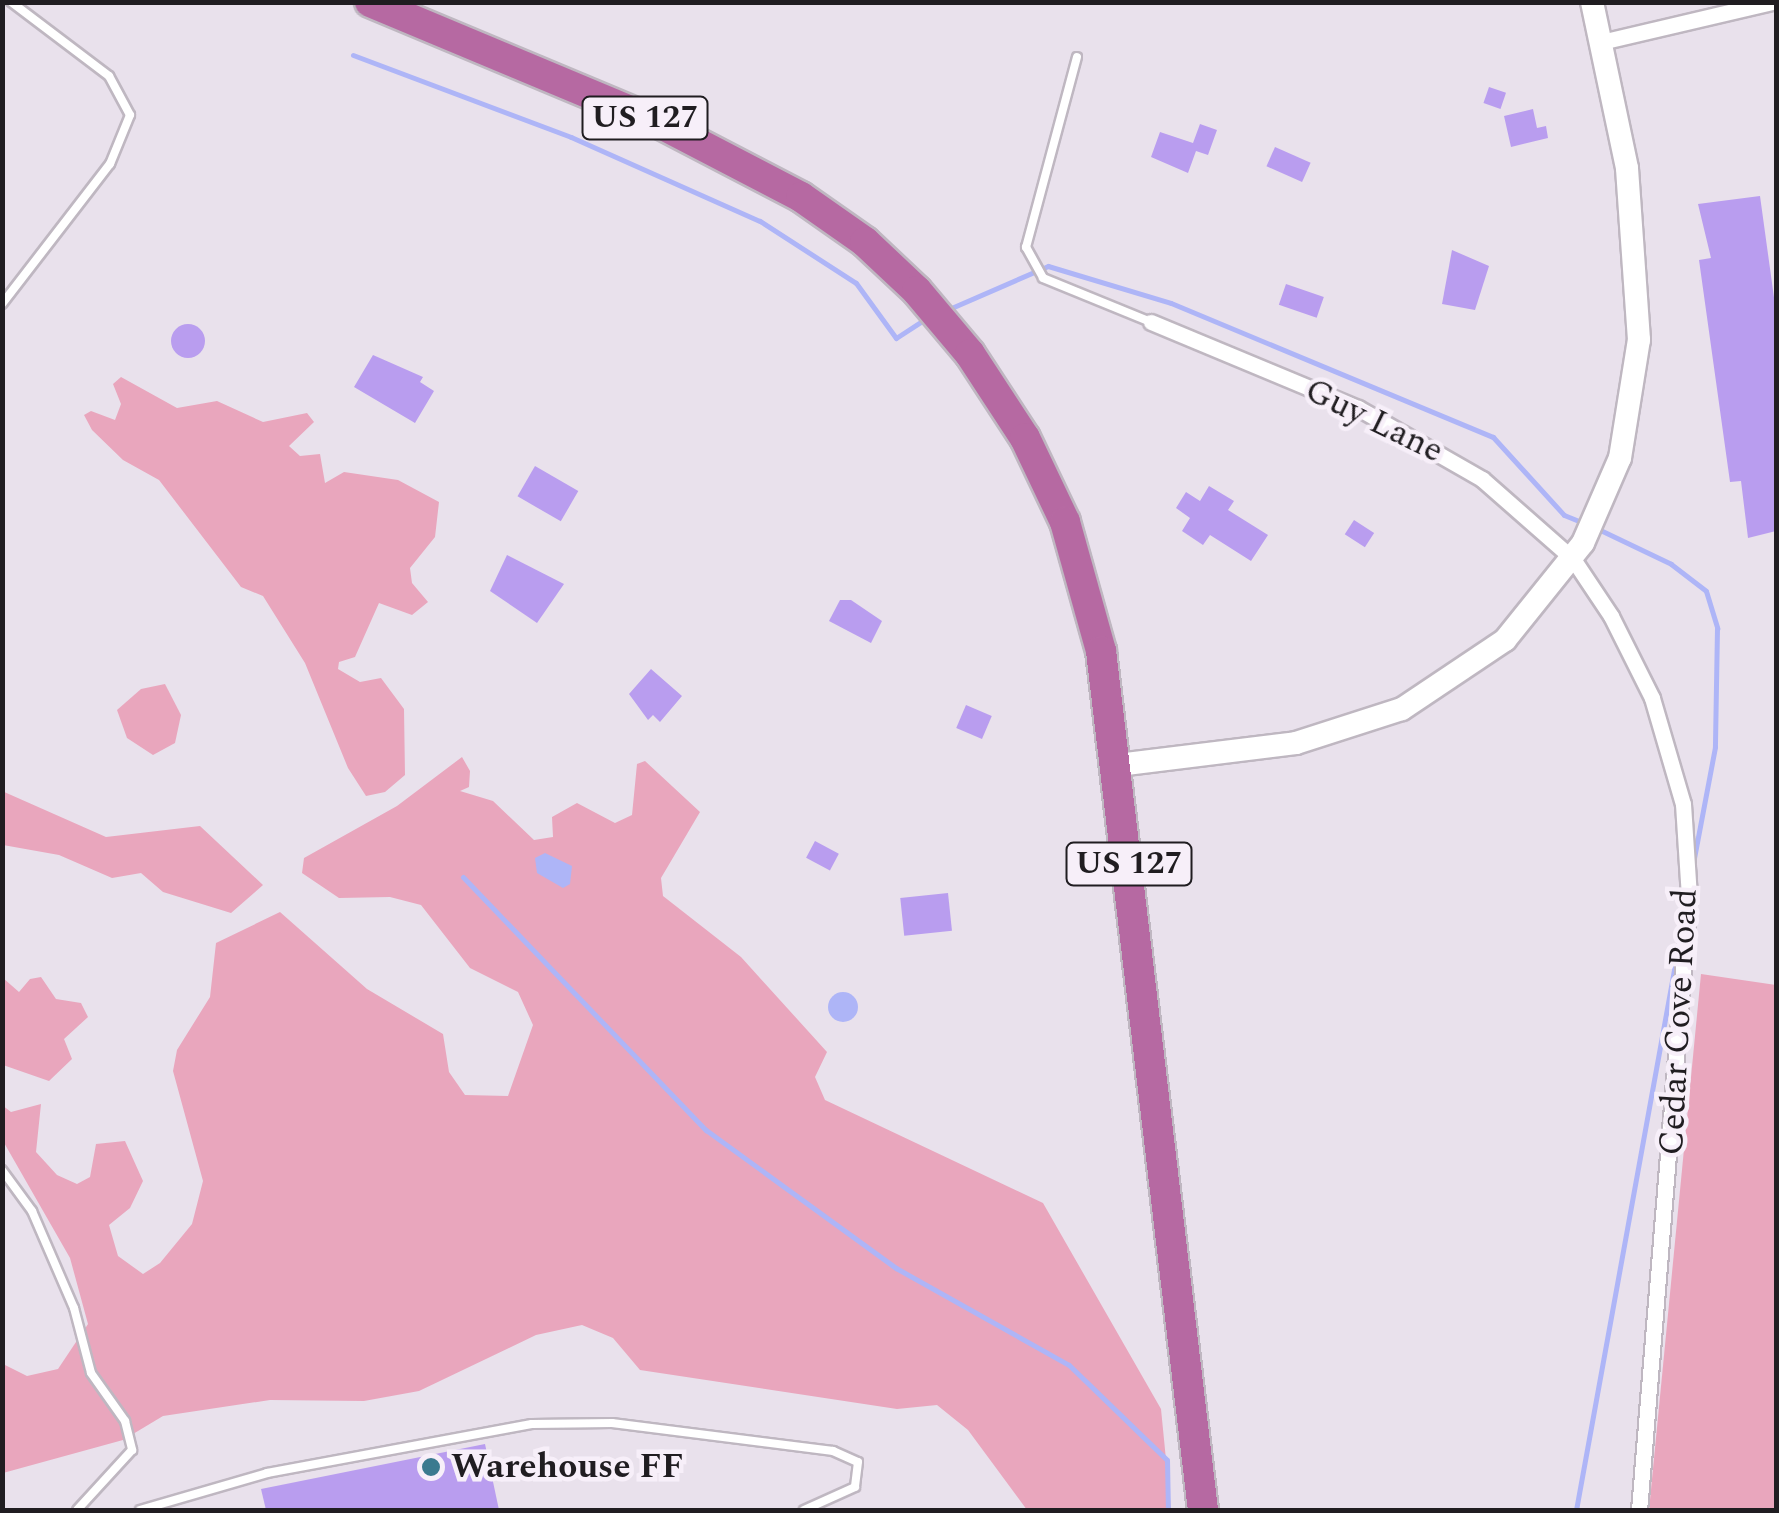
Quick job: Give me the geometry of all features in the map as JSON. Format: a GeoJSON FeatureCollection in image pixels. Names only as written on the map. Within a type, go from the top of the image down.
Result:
{"type":"FeatureCollection","features":[{"type":"Feature","properties":{"kind":"highway","name":"US 127"},"geometry":{"type":"LineString","coordinates":[[370,2],[747,166],[842,225],[917,291],[997,391],[1058,507],[1094,618],[1118,766],[1203,1510]]}},
{"type":"Feature","properties":{"kind":"street"},"geometry":{"type":"LineString","coordinates":[[1118,766],[1296,743],[1402,710],[1505,640],[1572,559],[1618,466],[1639,340],[1631,196],[1592,2]]}},
{"type":"Feature","properties":{"kind":"street"},"geometry":{"type":"LineString","coordinates":[[1601,42],[1771,2]]}},
{"type":"Feature","properties":{"kind":"street","name":"Guy Lane"},"geometry":{"type":"LineString","coordinates":[[1151,322],[1433,446],[1572,559]]}},
{"type":"Feature","properties":{"kind":"street","name":"Cedar Cove Road"},"geometry":{"type":"LineString","coordinates":[[1572,559],[1611,616],[1652,698],[1677,774],[1687,834],[1680,1054],[1639,1510]]}},
{"type":"Feature","properties":{"kind":"lane"},"geometry":{"type":"LineString","coordinates":[[2,304],[110,164],[130,116],[108,76],[11,2]]}},
{"type":"Feature","properties":{"kind":"lane"},"geometry":{"type":"LineString","coordinates":[[1077,57],[1026,246],[1043,278],[1151,322]]}},
{"type":"Feature","properties":{"kind":"lane"},"geometry":{"type":"LineString","coordinates":[[2,1170],[32,1211],[74,1308],[91,1372],[125,1421],[132,1450],[76,1510]]}},
{"type":"Feature","properties":{"kind":"lane"},"geometry":{"type":"LineString","coordinates":[[140,1510],[266,1473],[532,1424],[612,1423],[832,1450],[858,1462],[856,1487],[804,1510]]}},
{"type":"Feature","properties":{"kind":"shaded area"},"geometry":{"type":"Polygon","coordinates":[[[121,377],[177,408],[217,401],[263,422],[307,413],[314,422],[289,446],[300,456],[320,454],[325,483],[344,472],[398,480],[439,502],[435,537],[410,568],[412,583],[428,602],[412,615],[379,603],[355,657],[339,662],[338,669],[360,682],[381,678],[404,709],[405,775],[385,792],[366,796],[348,768],[305,663],[263,596],[241,587],[159,480],[123,460],[92,430],[84,415],[91,411],[115,420],[121,404],[113,384],[121,377]]]}},
{"type":"Feature","properties":{"kind":"shaded area"},"geometry":{"type":"Polygon","coordinates":[[[165,684],[181,715],[175,743],[153,755],[127,738],[117,710],[141,689],[165,684]]]}},
{"type":"Feature","properties":{"kind":"shaded area"},"geometry":{"type":"Polygon","coordinates":[[[462,757],[470,771],[469,787],[460,791],[493,801],[534,840],[553,837],[552,817],[577,803],[615,823],[632,815],[637,764],[645,761],[700,812],[661,878],[663,896],[741,957],[827,1052],[815,1077],[825,1100],[1043,1203],[1161,1409],[1171,1510],[1027,1510],[968,1430],[937,1405],[897,1409],[640,1370],[613,1338],[582,1325],[536,1335],[419,1391],[364,1401],[270,1400],[163,1416],[123,1440],[3,1473],[3,1364],[27,1376],[58,1369],[88,1324],[70,1258],[3,1141],[2,1105],[11,1112],[41,1104],[36,1152],[57,1175],[77,1184],[90,1177],[96,1144],[125,1141],[143,1181],[130,1208],[109,1225],[118,1256],[143,1274],[160,1263],[192,1224],[203,1181],[173,1071],[177,1050],[210,997],[216,943],[280,912],[367,989],[443,1034],[449,1072],[465,1095],[508,1096],[533,1025],[518,992],[470,968],[421,905],[390,897],[339,898],[302,873],[304,858],[397,806],[462,757]]]}},
{"type":"Feature","properties":{"kind":"shaded area"},"geometry":{"type":"Polygon","coordinates":[[[2,791],[106,837],[200,826],[263,885],[231,913],[163,892],[141,873],[112,878],[59,855],[3,845],[2,791]]]}},
{"type":"Feature","properties":{"kind":"shaded area"},"geometry":{"type":"Polygon","coordinates":[[[1701,974],[1776,985],[1776,1510],[1649,1510],[1701,974]]]}},
{"type":"Feature","properties":{"kind":"shaded area"},"geometry":{"type":"Polygon","coordinates":[[[41,977],[56,999],[81,1003],[88,1017],[64,1039],[72,1059],[49,1081],[3,1065],[3,978],[19,992],[30,979],[41,977]]]}},
{"type":"Feature","properties":{"kind":"water"},"geometry":{"type":"Polygon","coordinates":[[[545,853],[572,866],[570,884],[563,888],[537,873],[535,858],[545,853]]]}},
{"type":"Feature","properties":{"kind":"water"},"geometry":{"type":"Polygon","coordinates":[[[843,992],[854,996],[858,1007],[854,1018],[843,1022],[832,1018],[828,1007],[832,996],[843,992]]]}},
{"type":"Feature","properties":{"kind":"building"},"geometry":{"type":"Polygon","coordinates":[[[1489,87],[1506,93],[1500,109],[1483,103],[1489,87]]]}},
{"type":"Feature","properties":{"kind":"building"},"geometry":{"type":"Polygon","coordinates":[[[1533,109],[1537,128],[1546,126],[1548,138],[1511,147],[1504,116],[1533,109]]]}},
{"type":"Feature","properties":{"kind":"building"},"geometry":{"type":"Polygon","coordinates":[[[1200,124],[1217,130],[1208,155],[1196,151],[1188,173],[1151,157],[1160,132],[1193,143],[1200,124]]]}},
{"type":"Feature","properties":{"kind":"building"},"geometry":{"type":"Polygon","coordinates":[[[1275,147],[1311,163],[1302,182],[1266,166],[1275,147]]]}},
{"type":"Feature","properties":{"kind":"building"},"geometry":{"type":"Polygon","coordinates":[[[1760,196],[1776,312],[1776,531],[1748,538],[1741,481],[1730,482],[1699,260],[1711,258],[1698,204],[1760,196]]]}},
{"type":"Feature","properties":{"kind":"building"},"geometry":{"type":"Polygon","coordinates":[[[1452,250],[1489,266],[1475,310],[1442,304],[1452,250]]]}},
{"type":"Feature","properties":{"kind":"building"},"geometry":{"type":"Polygon","coordinates":[[[1286,284],[1324,297],[1317,318],[1279,305],[1286,284]]]}},
{"type":"Feature","properties":{"kind":"building"},"geometry":{"type":"Polygon","coordinates":[[[188,324],[200,329],[205,341],[200,353],[188,358],[176,353],[171,341],[176,329],[188,324]]]}},
{"type":"Feature","properties":{"kind":"building"},"geometry":{"type":"Polygon","coordinates":[[[373,355],[423,377],[420,382],[434,391],[415,423],[354,387],[373,355]]]}},
{"type":"Feature","properties":{"kind":"building"},"geometry":{"type":"Polygon","coordinates":[[[535,466],[578,491],[561,521],[518,496],[535,466]]]}},
{"type":"Feature","properties":{"kind":"building"},"geometry":{"type":"Polygon","coordinates":[[[1209,486],[1234,501],[1228,510],[1268,535],[1251,561],[1210,535],[1203,545],[1182,531],[1190,518],[1176,508],[1186,492],[1200,501],[1209,486]]]}},
{"type":"Feature","properties":{"kind":"building"},"geometry":{"type":"Polygon","coordinates":[[[1354,520],[1374,533],[1365,547],[1345,534],[1354,520]]]}},
{"type":"Feature","properties":{"kind":"building"},"geometry":{"type":"Polygon","coordinates":[[[507,555],[564,584],[537,623],[490,591],[507,555]]]}},
{"type":"Feature","properties":{"kind":"building"},"geometry":{"type":"Polygon","coordinates":[[[840,600],[851,600],[882,621],[871,643],[829,621],[840,600]]]}},
{"type":"Feature","properties":{"kind":"building"},"geometry":{"type":"Polygon","coordinates":[[[651,669],[682,696],[660,722],[653,715],[648,720],[629,694],[651,669]]]}},
{"type":"Feature","properties":{"kind":"building"},"geometry":{"type":"Polygon","coordinates":[[[966,705],[992,716],[982,739],[956,728],[966,705]]]}},
{"type":"Feature","properties":{"kind":"building"},"geometry":{"type":"Polygon","coordinates":[[[815,841],[839,854],[830,870],[806,858],[815,841]]]}},
{"type":"Feature","properties":{"kind":"building"},"geometry":{"type":"Polygon","coordinates":[[[948,893],[952,931],[904,936],[900,898],[948,893]]]}},
{"type":"Feature","properties":{"kind":"building","name":"Warehouse FF"},"geometry":{"type":"Polygon","coordinates":[[[485,1444],[499,1510],[266,1510],[261,1489],[485,1444]]]}},
{"type":"Feature","properties":{"kind":"waterway"},"geometry":{"type":"LineString","coordinates":[[353,55],[571,137],[760,221],[856,283],[896,338],[925,319]]}},
{"type":"Feature","properties":{"kind":"waterway"},"geometry":{"type":"LineString","coordinates":[[949,309],[1048,266],[1171,303],[1493,437],[1564,515],[1586,524]]}},
{"type":"Feature","properties":{"kind":"waterway"},"geometry":{"type":"LineString","coordinates":[[1596,528],[1671,564],[1706,591],[1717,628],[1715,747],[1693,863]]}},
{"type":"Feature","properties":{"kind":"waterway"},"geometry":{"type":"LineString","coordinates":[[463,877],[706,1130],[896,1268],[1069,1365],[1167,1460],[1168,1510]]}},
{"type":"Feature","properties":{"kind":"waterway"},"geometry":{"type":"LineString","coordinates":[[1576,1510],[1677,953]]}},
{"type":"Feature","properties":{"kind":"place","name":"Warehouse FF"},"geometry":{"type":"Point","coordinates":[431,1467]}}]}
